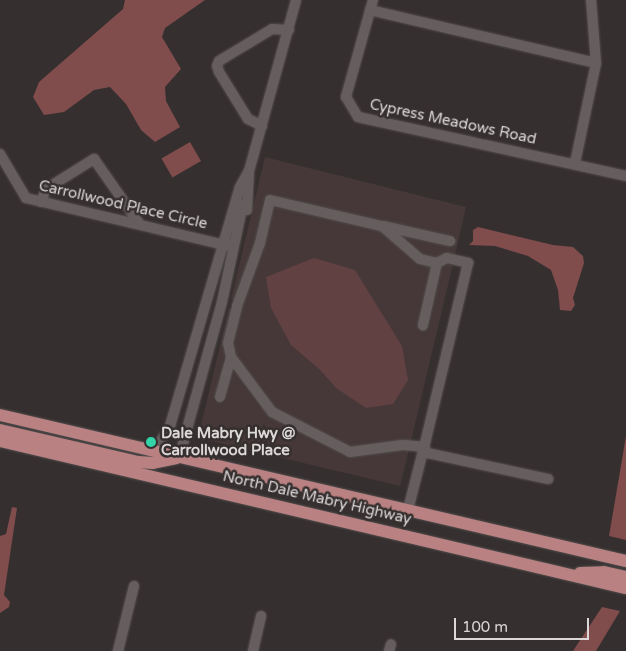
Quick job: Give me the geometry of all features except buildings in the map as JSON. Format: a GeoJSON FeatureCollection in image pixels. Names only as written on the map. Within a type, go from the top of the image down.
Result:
{"type":"FeatureCollection","features":[{"type":"Feature","properties":{"kind":"main road","name":"North Dale Mabry Highway"},"geometry":{"type":"LineString","coordinates":[[0,415],[626,561]]}},
{"type":"Feature","properties":{"kind":"main road"},"geometry":{"type":"LineString","coordinates":[[0,430],[138,462],[153,463],[179,458]]}},
{"type":"Feature","properties":{"kind":"main road","name":"North Dale Mabry Highway"},"geometry":{"type":"LineString","coordinates":[[0,441],[626,588]]}},
{"type":"Feature","properties":{"kind":"main road"},"geometry":{"type":"LineString","coordinates":[[566,574],[604,572],[626,577]]}},
{"type":"Feature","properties":{"kind":"street"},"geometry":{"type":"LineString","coordinates":[[179,458],[222,302],[228,246],[240,188],[249,170],[296,0]]}},
{"type":"Feature","properties":{"kind":"street"},"geometry":{"type":"LineString","coordinates":[[574,163],[596,64],[591,0]]}},
{"type":"Feature","properties":{"kind":"street"},"geometry":{"type":"LineString","coordinates":[[371,5],[596,64]]}},
{"type":"Feature","properties":{"kind":"street","name":"Cypress Meadows Road"},"geometry":{"type":"LineString","coordinates":[[371,5],[346,97],[358,117],[574,163],[626,176]]}},
{"type":"Feature","properties":{"kind":"street"},"geometry":{"type":"LineString","coordinates":[[262,126],[248,119],[217,66],[219,61],[272,29],[289,30]]}},
{"type":"Feature","properties":{"kind":"street","name":"Carrollwood Place Circle"},"geometry":{"type":"LineString","coordinates":[[0,154],[26,198],[139,223],[228,246]]}},
{"type":"Feature","properties":{"kind":"street"},"geometry":{"type":"LineString","coordinates":[[41,202],[46,188],[94,159],[139,223]]}},
{"type":"Feature","properties":{"kind":"street"},"geometry":{"type":"LineString","coordinates":[[154,452],[170,426],[208,301],[228,246],[247,210],[249,170]]}},
{"type":"Feature","properties":{"kind":"street"},"geometry":{"type":"LineString","coordinates":[[220,398],[230,357],[228,343],[237,306],[260,243],[270,200],[450,241]]}},
{"type":"Feature","properties":{"kind":"street"},"geometry":{"type":"LineString","coordinates":[[382,226],[420,259],[437,263],[448,258],[468,263],[408,510]]}},
{"type":"Feature","properties":{"kind":"street"},"geometry":{"type":"LineString","coordinates":[[423,325],[437,263]]}},
{"type":"Feature","properties":{"kind":"street"},"geometry":{"type":"LineString","coordinates":[[208,301],[237,306]]}},
{"type":"Feature","properties":{"kind":"street"},"geometry":{"type":"LineString","coordinates":[[230,357],[272,412],[350,452],[403,445],[424,446]]}},
{"type":"Feature","properties":{"kind":"street"},"geometry":{"type":"LineString","coordinates":[[187,370],[202,374]]}},
{"type":"Feature","properties":{"kind":"street"},"geometry":{"type":"LineString","coordinates":[[424,446],[427,452],[548,479]]}},
{"type":"Feature","properties":{"kind":"street"},"geometry":{"type":"LineString","coordinates":[[118,651],[134,586]]}},
{"type":"Feature","properties":{"kind":"street"},"geometry":{"type":"LineString","coordinates":[[253,651],[261,616]]}},
{"type":"Feature","properties":{"kind":"shaded area"},"geometry":{"type":"Polygon","coordinates":[[[125,0],[205,0],[165,28],[162,37],[181,69],[165,87],[166,101],[180,127],[155,142],[141,130],[126,104],[110,87],[94,90],[64,112],[44,115],[33,97],[39,82],[123,9],[125,0]]]}},
{"type":"Feature","properties":{"kind":"shaded area"},"geometry":{"type":"Polygon","coordinates":[[[190,142],[201,161],[172,178],[161,158],[190,142]]]}},
{"type":"Feature","properties":{"kind":"shaded area"},"geometry":{"type":"Polygon","coordinates":[[[265,157],[466,207],[455,255],[436,258],[422,255],[399,234],[454,246],[456,237],[270,195],[264,199],[255,242],[233,300],[231,299],[265,157]]]}},
{"type":"Feature","properties":{"kind":"shaded area"},"geometry":{"type":"Polygon","coordinates":[[[274,206],[380,230],[431,266],[418,328],[428,330],[442,266],[453,264],[411,441],[351,447],[275,409],[236,355],[234,343],[242,307],[265,245],[274,206]],[[314,258],[319,369],[336,388],[314,258]]]}},
{"type":"Feature","properties":{"kind":"shaded area"},"geometry":{"type":"Polygon","coordinates":[[[478,227],[553,245],[573,247],[583,256],[584,263],[573,298],[575,305],[571,311],[560,310],[558,290],[551,270],[528,256],[495,246],[469,245],[473,241],[473,230],[478,227]]]}},
{"type":"Feature","properties":{"kind":"shaded area"},"geometry":{"type":"Polygon","coordinates":[[[314,258],[355,270],[402,346],[408,380],[393,404],[366,408],[336,388],[319,369],[291,345],[271,308],[266,277],[314,258]]]}},
{"type":"Feature","properties":{"kind":"shaded area"},"geometry":{"type":"Polygon","coordinates":[[[229,308],[231,309],[223,342],[225,356],[214,401],[224,403],[233,368],[270,416],[351,456],[409,450],[400,486],[198,438],[229,308]]]}},
{"type":"Feature","properties":{"kind":"shaded area"},"geometry":{"type":"Polygon","coordinates":[[[626,436],[626,540],[609,536],[626,436]]]}},
{"type":"Feature","properties":{"kind":"shaded area"},"geometry":{"type":"Polygon","coordinates":[[[12,507],[17,508],[4,595],[10,602],[9,607],[0,613],[0,536],[6,534],[12,507]]]}},
{"type":"Feature","properties":{"kind":"shaded area"},"geometry":{"type":"Polygon","coordinates":[[[602,607],[620,611],[596,651],[573,651],[602,607]]]}},
{"type":"Feature","properties":{"kind":"place","name":"Dale Mabry Hwy @ Carrollwood Place"},"geometry":{"type":"Point","coordinates":[151,442]}}]}
